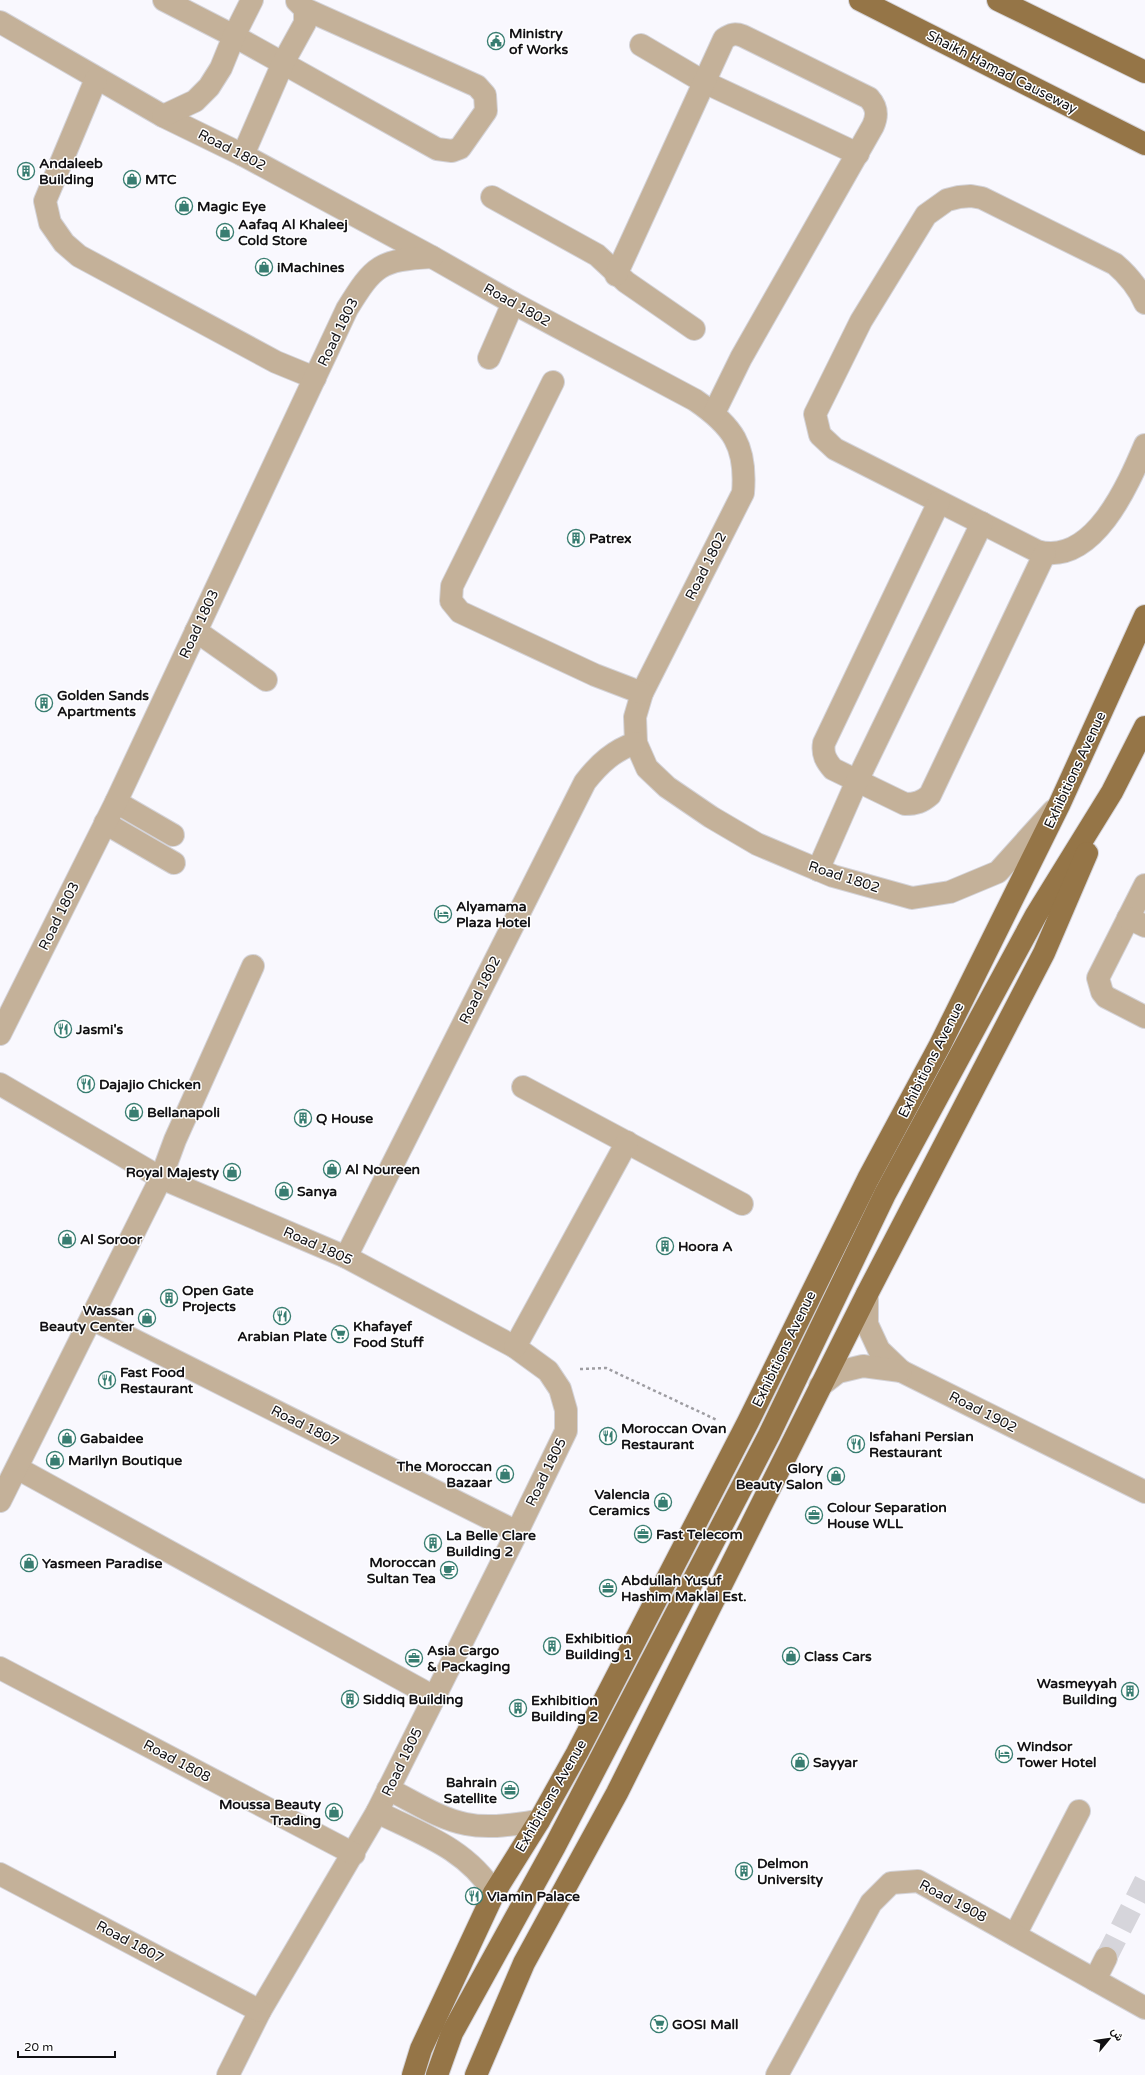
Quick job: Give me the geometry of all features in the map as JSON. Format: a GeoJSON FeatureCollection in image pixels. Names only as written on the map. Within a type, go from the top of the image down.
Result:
{"type":"FeatureCollection","features":[{"type":"Feature","properties":{"kind":"main road","name":"Shaikh Hamad Causeway"},"geometry":{"type":"LineString","coordinates":[[860,0],[1145,144]]}},
{"type":"Feature","properties":{"kind":"main road"},"geometry":{"type":"LineString","coordinates":[[998,0],[1145,72]]}},
{"type":"Feature","properties":{"kind":"main road"},"geometry":{"type":"LineString","coordinates":[[1111,127],[1145,158]]}},
{"type":"Feature","properties":{"kind":"main road","name":"Exhibitions Avenue"},"geometry":{"type":"LineString","coordinates":[[413,2075],[421,2049],[494,1893],[539,1822],[580,1746],[748,1422],[868,1179],[940,1045],[1060,803],[1145,616]]}},
{"type":"Feature","properties":{"kind":"main road","name":"Exhibitions Avenue"},"geometry":{"type":"LineString","coordinates":[[437,2075],[452,2033],[555,1846],[769,1435],[885,1194],[1036,915],[1112,792],[1145,727]]}},
{"type":"Feature","properties":{"kind":"main road"},"geometry":{"type":"LineString","coordinates":[[476,2075],[524,1963],[617,1792],[866,1294],[1044,953],[1112,792]]}},
{"type":"Feature","properties":{"kind":"street"},"geometry":{"type":"LineString","coordinates":[[164,0],[234,36],[437,149],[452,151],[460,148],[486,111],[484,94],[477,86],[301,5]]}},
{"type":"Feature","properties":{"kind":"street"},"geometry":{"type":"LineString","coordinates":[[163,116],[195,101],[209,87],[221,68],[234,36],[252,0]]}},
{"type":"Feature","properties":{"kind":"street"},"geometry":{"type":"LineString","coordinates":[[243,155],[283,63],[306,23],[301,5]]}},
{"type":"Feature","properties":{"kind":"street","name":"Road 1802"},"geometry":{"type":"LineString","coordinates":[[0,22],[96,80],[163,116],[243,155],[432,257],[513,303],[695,400],[714,413],[725,423],[735,438],[742,456],[745,475],[743,493],[642,693],[635,717],[636,743],[648,768],[668,787],[711,817],[757,844],[833,876],[912,898],[950,892],[998,872],[1060,803]]}},
{"type":"Feature","properties":{"kind":"street"},"geometry":{"type":"LineString","coordinates":[[616,275],[724,39],[732,34],[743,36],[869,98],[877,111],[876,118],[858,154],[741,358],[714,413]]}},
{"type":"Feature","properties":{"kind":"street"},"geometry":{"type":"LineString","coordinates":[[641,45],[704,82],[858,154]]}},
{"type":"Feature","properties":{"kind":"street"},"geometry":{"type":"LineString","coordinates":[[96,80],[45,201],[50,223],[64,243],[79,256],[276,362],[315,378]]}},
{"type":"Feature","properties":{"kind":"street"},"geometry":{"type":"LineString","coordinates":[[1145,303],[1139,289],[1129,275],[1115,264],[982,198],[971,196],[947,200],[926,215],[861,320],[815,414],[820,435],[835,449],[982,523],[1045,553],[1052,554],[1073,549],[1084,543],[1093,534],[1124,488],[1145,445]]}},
{"type":"Feature","properties":{"kind":"street"},"geometry":{"type":"LineString","coordinates":[[492,197],[597,255],[616,275],[694,329]]}},
{"type":"Feature","properties":{"kind":"street","name":"Road 1803"},"geometry":{"type":"LineString","coordinates":[[0,1034],[116,802],[347,309],[365,280],[379,267],[397,261],[432,257]]}},
{"type":"Feature","properties":{"kind":"street"},"geometry":{"type":"LineString","coordinates":[[489,358],[513,303]]}},
{"type":"Feature","properties":{"kind":"street"},"geometry":{"type":"LineString","coordinates":[[553,382],[452,586],[451,601],[460,612],[595,675],[642,693]]}},
{"type":"Feature","properties":{"kind":"street"},"geometry":{"type":"LineString","coordinates":[[939,502],[824,743],[824,755],[829,765],[833,769],[857,781],[905,804],[914,804],[930,796],[1045,553]]}},
{"type":"Feature","properties":{"kind":"street"},"geometry":{"type":"LineString","coordinates":[[818,870],[857,781],[982,523]]}},
{"type":"Feature","properties":{"kind":"street"},"geometry":{"type":"LineString","coordinates":[[196,631],[266,680]]}},
{"type":"Feature","properties":{"kind":"street","name":"Road 1802"},"geometry":{"type":"LineString","coordinates":[[346,1257],[585,782],[596,768],[608,757],[623,747],[636,743]]}},
{"type":"Feature","properties":{"kind":"street"},"geometry":{"type":"LineString","coordinates":[[116,802],[173,835]]}},
{"type":"Feature","properties":{"kind":"street"},"geometry":{"type":"LineString","coordinates":[[105,823],[174,863]]}},
{"type":"Feature","properties":{"kind":"street"},"geometry":{"type":"LineString","coordinates":[[1145,885],[1137,922],[1098,978],[1099,985],[1106,997],[1145,1017]]}},
{"type":"Feature","properties":{"kind":"street"},"geometry":{"type":"LineString","coordinates":[[0,1502],[161,1178],[175,1140],[253,966]]}},
{"type":"Feature","properties":{"kind":"street","name":"Road 1805"},"geometry":{"type":"LineString","coordinates":[[0,1084],[161,1178],[346,1257],[515,1347],[548,1372],[560,1389],[566,1410],[566,1431],[377,1812],[354,1854],[260,2011],[228,2075]]}},
{"type":"Feature","properties":{"kind":"street"},"geometry":{"type":"LineString","coordinates":[[523,1087],[742,1204]]}},
{"type":"Feature","properties":{"kind":"street"},"geometry":{"type":"LineString","coordinates":[[515,1347],[627,1142]]}},
{"type":"Feature","properties":{"kind":"street","name":"Road 1902"},"geometry":{"type":"LineString","coordinates":[[866,1294],[867,1324],[879,1350],[901,1371],[1145,1492]]}},
{"type":"Feature","properties":{"kind":"street","name":"Road 1807"},"geometry":{"type":"LineString","coordinates":[[92,1319],[517,1532]]}},
{"type":"Feature","properties":{"kind":"street"},"geometry":{"type":"LineString","coordinates":[[820,1386],[838,1372],[864,1366],[901,1371]]}},
{"type":"Feature","properties":{"kind":"street"},"geometry":{"type":"LineString","coordinates":[[17,1468],[434,1697]]}},
{"type":"Feature","properties":{"kind":"street","name":"Road 1808"},"geometry":{"type":"LineString","coordinates":[[0,1668],[354,1854]]}},
{"type":"Feature","properties":{"kind":"street"},"geometry":{"type":"LineString","coordinates":[[388,1789],[445,1818],[466,1824],[487,1826],[539,1822]]}},
{"type":"Feature","properties":{"kind":"street"},"geometry":{"type":"LineString","coordinates":[[1015,1935],[1080,1811]]}},
{"type":"Feature","properties":{"kind":"street"},"geometry":{"type":"LineString","coordinates":[[377,1812],[454,1851],[471,1863],[484,1877],[494,1893]]}},
{"type":"Feature","properties":{"kind":"street","name":"Road 1807"},"geometry":{"type":"LineString","coordinates":[[0,1874],[260,2011]]}},
{"type":"Feature","properties":{"kind":"street","name":"Road 1908"},"geometry":{"type":"LineString","coordinates":[[777,2075],[871,1903],[890,1883],[918,1881],[1145,2008]]}},
{"type":"Feature","properties":{"kind":"street"},"geometry":{"type":"LineString","coordinates":[[1095,1980],[1106,1958]]}},
{"type":"Feature","properties":{"kind":"path"},"geometry":{"type":"LineString","coordinates":[[548,1372],[606,1368],[715,1420],[748,1422]]}},
{"type":"Feature","properties":{"kind":"tunnel"},"geometry":{"type":"LineString","coordinates":[[1106,1958],[1145,1881]]}},
{"type":"Feature","properties":{"kind":"place","name":"Ministry of Works"},"geometry":{"type":"Point","coordinates":[496,41]}},
{"type":"Feature","properties":{"kind":"place","name":"Andaleeb Building"},"geometry":{"type":"Point","coordinates":[26,171]}},
{"type":"Feature","properties":{"kind":"place","name":"MTC"},"geometry":{"type":"Point","coordinates":[132,179]}},
{"type":"Feature","properties":{"kind":"place","name":"Magic Eye"},"geometry":{"type":"Point","coordinates":[184,206]}},
{"type":"Feature","properties":{"kind":"place","name":"Aafaq Al Khaleej Cold Store"},"geometry":{"type":"Point","coordinates":[225,232]}},
{"type":"Feature","properties":{"kind":"place","name":"iMachines"},"geometry":{"type":"Point","coordinates":[264,267]}},
{"type":"Feature","properties":{"kind":"place","name":"Patrex"},"geometry":{"type":"Point","coordinates":[576,538]}},
{"type":"Feature","properties":{"kind":"place","name":"Golden Sands Apartments"},"geometry":{"type":"Point","coordinates":[44,703]}},
{"type":"Feature","properties":{"kind":"place","name":"Alyamama Plaza Hotel"},"geometry":{"type":"Point","coordinates":[443,914]}},
{"type":"Feature","properties":{"kind":"place","name":"Jasmi's"},"geometry":{"type":"Point","coordinates":[63,1029]}},
{"type":"Feature","properties":{"kind":"place","name":"Dajajio Chicken"},"geometry":{"type":"Point","coordinates":[86,1084]}},
{"type":"Feature","properties":{"kind":"place","name":"Bellanapoli"},"geometry":{"type":"Point","coordinates":[134,1112]}},
{"type":"Feature","properties":{"kind":"place","name":"Q House"},"geometry":{"type":"Point","coordinates":[303,1118]}},
{"type":"Feature","properties":{"kind":"place","name":"Al Noureen"},"geometry":{"type":"Point","coordinates":[332,1169]}},
{"type":"Feature","properties":{"kind":"place","name":"Royal Majesty"},"geometry":{"type":"Point","coordinates":[232,1172]}},
{"type":"Feature","properties":{"kind":"place","name":"Sanya"},"geometry":{"type":"Point","coordinates":[284,1191]}},
{"type":"Feature","properties":{"kind":"place","name":"Al Soroor"},"geometry":{"type":"Point","coordinates":[67,1239]}},
{"type":"Feature","properties":{"kind":"place","name":"Hoora A"},"geometry":{"type":"Point","coordinates":[665,1246]}},
{"type":"Feature","properties":{"kind":"place","name":"Open Gate Projects"},"geometry":{"type":"Point","coordinates":[169,1298]}},
{"type":"Feature","properties":{"kind":"place","name":"Arabian Plate"},"geometry":{"type":"Point","coordinates":[282,1316]}},
{"type":"Feature","properties":{"kind":"place","name":"Wassan Beauty Center"},"geometry":{"type":"Point","coordinates":[147,1318]}},
{"type":"Feature","properties":{"kind":"place","name":"Khafayef Food Stuff"},"geometry":{"type":"Point","coordinates":[340,1334]}},
{"type":"Feature","properties":{"kind":"place","name":"Fast Food Restaurant"},"geometry":{"type":"Point","coordinates":[107,1380]}},
{"type":"Feature","properties":{"kind":"place","name":"Moroccan Ovan Restaurant"},"geometry":{"type":"Point","coordinates":[608,1436]}},
{"type":"Feature","properties":{"kind":"place","name":"Gabaidee"},"geometry":{"type":"Point","coordinates":[67,1438]}},
{"type":"Feature","properties":{"kind":"place","name":"Isfahani Persian Restaurant"},"geometry":{"type":"Point","coordinates":[856,1444]}},
{"type":"Feature","properties":{"kind":"place","name":"Marilyn Boutique"},"geometry":{"type":"Point","coordinates":[55,1460]}},
{"type":"Feature","properties":{"kind":"place","name":"The Moroccan Bazaar"},"geometry":{"type":"Point","coordinates":[505,1474]}},
{"type":"Feature","properties":{"kind":"place","name":"Glory Beauty Salon"},"geometry":{"type":"Point","coordinates":[836,1476]}},
{"type":"Feature","properties":{"kind":"place","name":"Valencia Ceramics"},"geometry":{"type":"Point","coordinates":[663,1502]}},
{"type":"Feature","properties":{"kind":"place","name":"Colour Separation House WLL"},"geometry":{"type":"Point","coordinates":[814,1515]}},
{"type":"Feature","properties":{"kind":"place","name":"Fast Telecom"},"geometry":{"type":"Point","coordinates":[643,1534]}},
{"type":"Feature","properties":{"kind":"place","name":"La Belle Clare Building 2"},"geometry":{"type":"Point","coordinates":[433,1543]}},
{"type":"Feature","properties":{"kind":"place","name":"Yasmeen Paradise"},"geometry":{"type":"Point","coordinates":[29,1563]}},
{"type":"Feature","properties":{"kind":"place","name":"Moroccan Sultan Tea"},"geometry":{"type":"Point","coordinates":[449,1570]}},
{"type":"Feature","properties":{"kind":"place","name":"Abdullah Yusuf Hashim Maklai Est."},"geometry":{"type":"Point","coordinates":[608,1588]}},
{"type":"Feature","properties":{"kind":"place","name":"Exhibition Building 1"},"geometry":{"type":"Point","coordinates":[552,1646]}},
{"type":"Feature","properties":{"kind":"place","name":"Class Cars"},"geometry":{"type":"Point","coordinates":[791,1656]}},
{"type":"Feature","properties":{"kind":"place","name":"Asia Cargo & Packaging"},"geometry":{"type":"Point","coordinates":[414,1658]}},
{"type":"Feature","properties":{"kind":"place","name":"Wasmeyyah Building"},"geometry":{"type":"Point","coordinates":[1130,1691]}},
{"type":"Feature","properties":{"kind":"place","name":"Siddiq Building"},"geometry":{"type":"Point","coordinates":[350,1699]}},
{"type":"Feature","properties":{"kind":"place","name":"Exhibition Building 2"},"geometry":{"type":"Point","coordinates":[518,1708]}},
{"type":"Feature","properties":{"kind":"place","name":"Windsor Tower Hotel"},"geometry":{"type":"Point","coordinates":[1004,1754]}},
{"type":"Feature","properties":{"kind":"place","name":"Sayyar"},"geometry":{"type":"Point","coordinates":[800,1762]}},
{"type":"Feature","properties":{"kind":"place","name":"Bahrain Satellite"},"geometry":{"type":"Point","coordinates":[510,1790]}},
{"type":"Feature","properties":{"kind":"place","name":"Moussa Beauty Trading"},"geometry":{"type":"Point","coordinates":[334,1812]}},
{"type":"Feature","properties":{"kind":"place","name":"Delmon University"},"geometry":{"type":"Point","coordinates":[744,1871]}},
{"type":"Feature","properties":{"kind":"place","name":"Viamin Palace"},"geometry":{"type":"Point","coordinates":[474,1896]}},
{"type":"Feature","properties":{"kind":"place","name":"GOSI Mall"},"geometry":{"type":"Point","coordinates":[659,2024]}}]}
